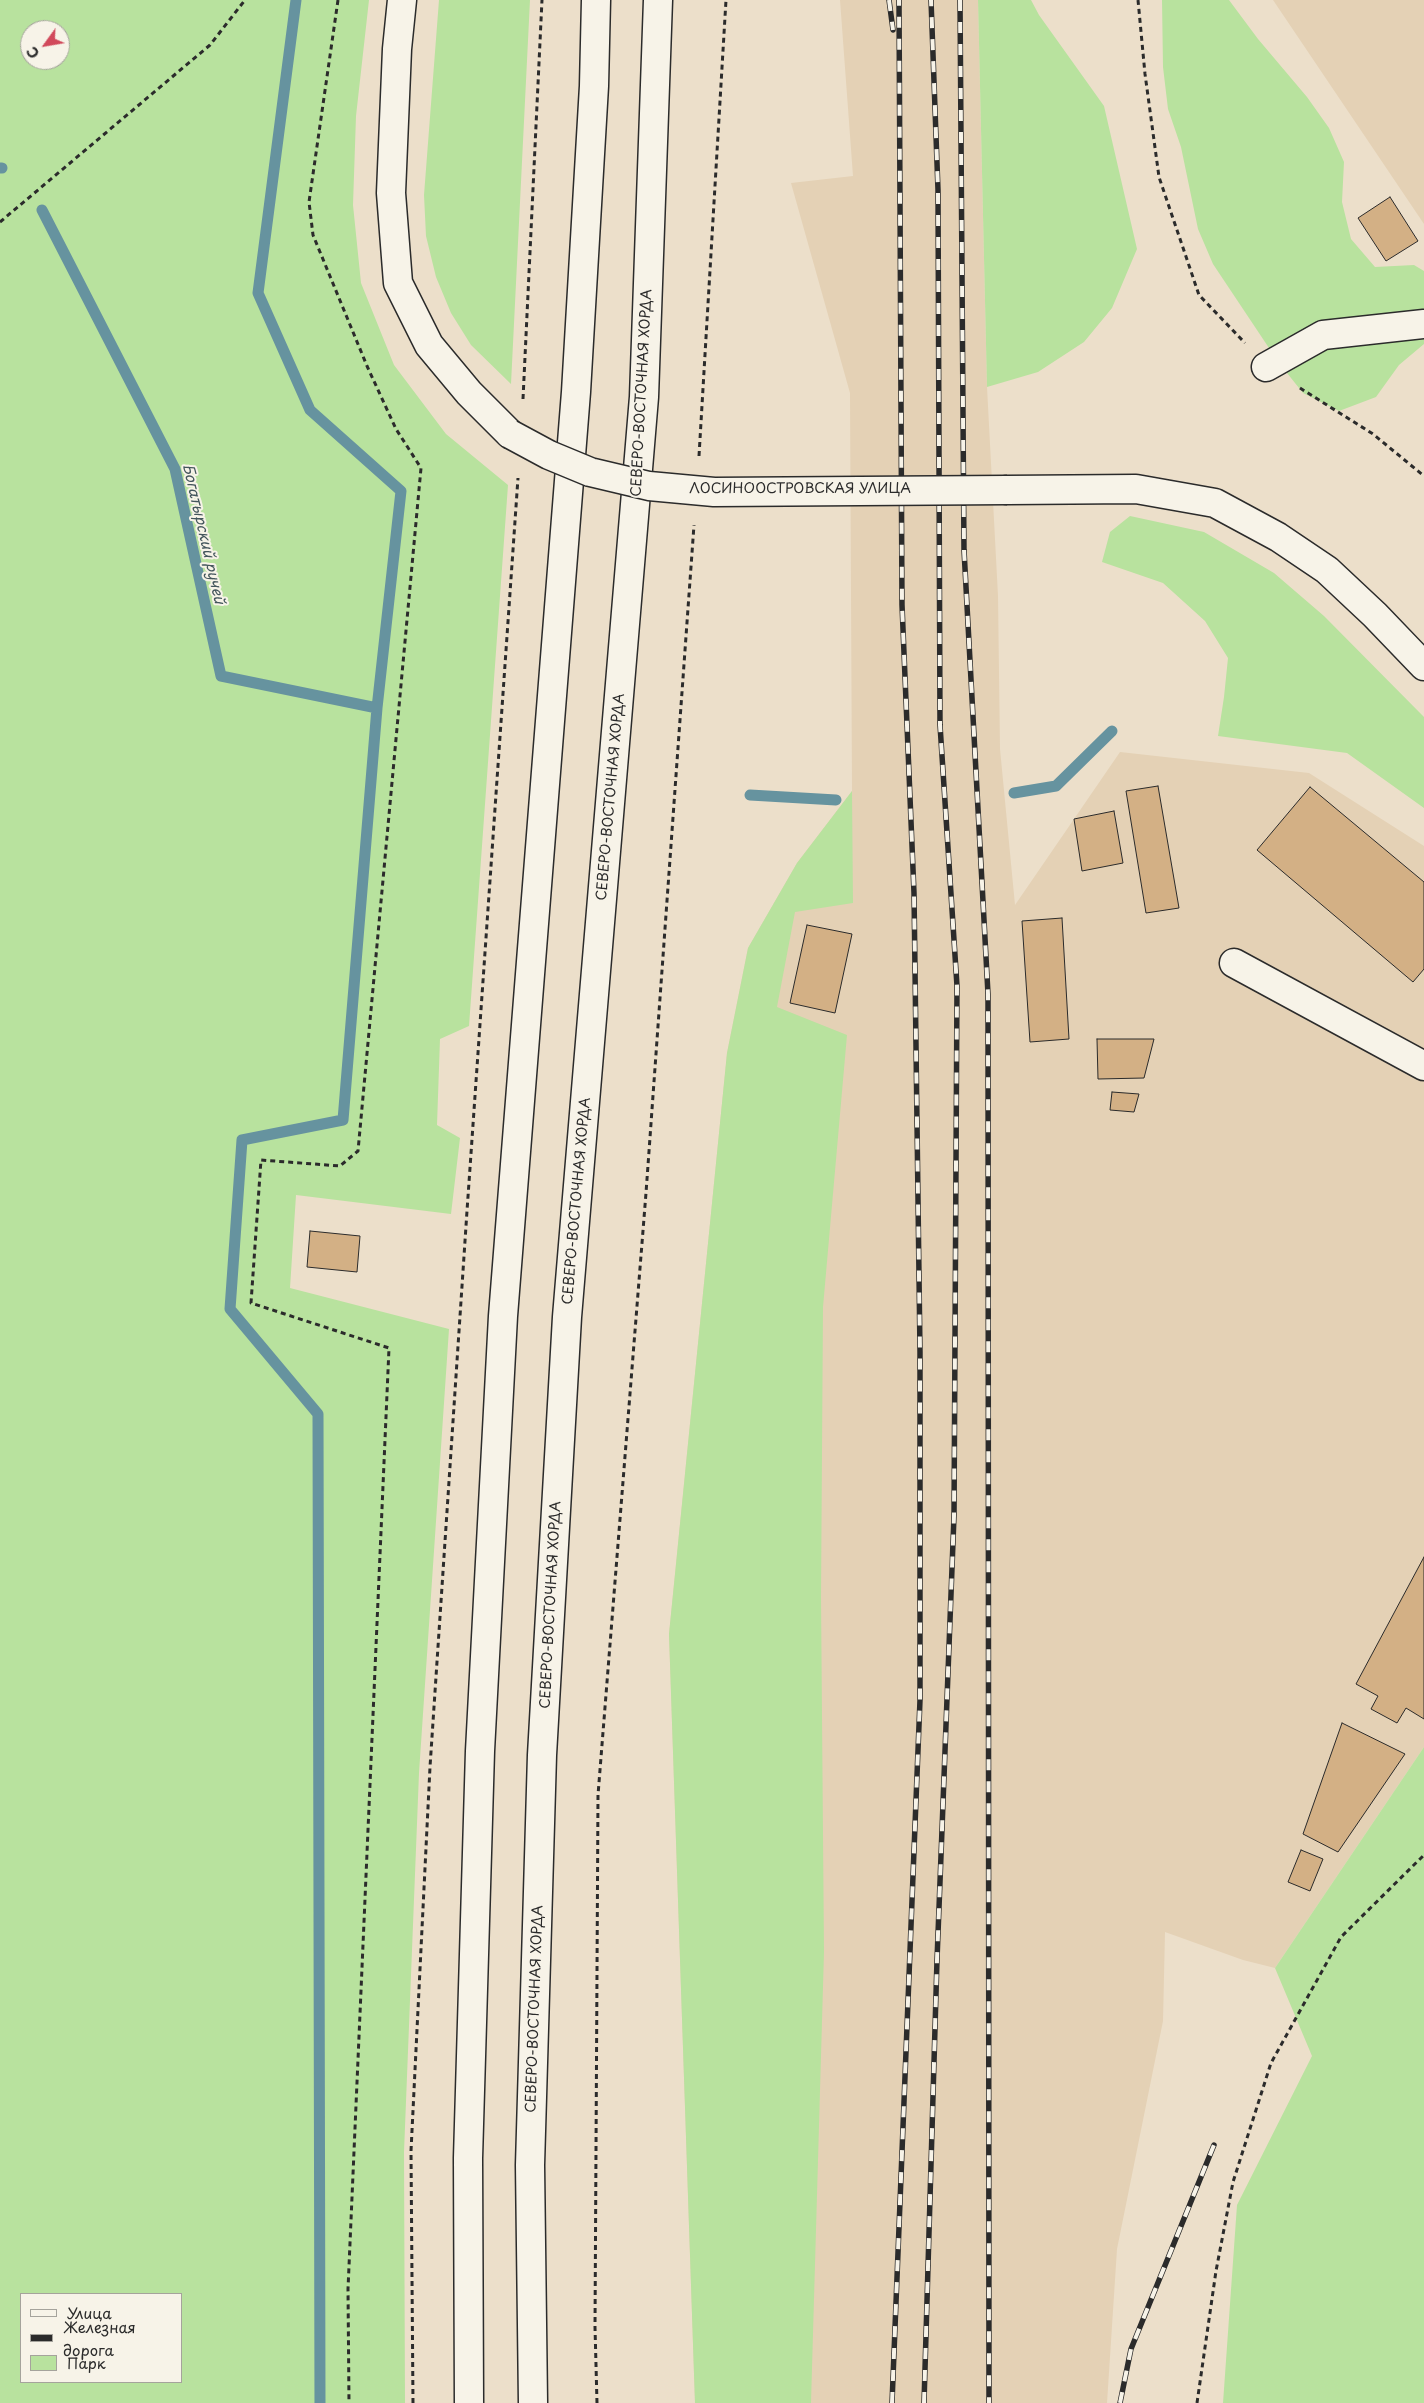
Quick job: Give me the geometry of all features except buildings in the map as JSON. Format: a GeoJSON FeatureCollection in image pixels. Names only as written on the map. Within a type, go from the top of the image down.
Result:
{"type":"FeatureCollection","features":[{"type":"Feature","properties":{"kind":"main road","name":"ЛОСИНООСТРОВСКАЯ УЛИЦА"},"geometry":{"type":"LineString","coordinates":[[402,0],[397,49],[391,193],[398,283],[430,345],[469,392],[510,434],[549,455],[590,472],[649,486],[714,492],[1136,489],[1215,503],[1278,536],[1327,570],[1375,615],[1424,666]]}},
{"type":"Feature","properties":{"kind":"main road"},"geometry":{"type":"LineString","coordinates":[[469,2403],[468,2158],[480,1752],[503,1316],[576,392],[594,86],[596,0]]}},
{"type":"Feature","properties":{"kind":"main road","name":"СЕВЕРО-ВОСТОЧНАЯ ХОРДА"},"geometry":{"type":"LineString","coordinates":[[533,2403],[530,2165],[542,1756],[567,1317],[644,397],[658,0]]}},
{"type":"Feature","properties":{"kind":"main road"},"geometry":{"type":"LineString","coordinates":[[1266,367],[1323,335],[1424,324]]}},
{"type":"Feature","properties":{"kind":"main road"},"geometry":{"type":"LineString","coordinates":[[1234,963],[1424,1066]]}},
{"type":"Feature","properties":{"kind":"path"},"geometry":{"type":"LineString","coordinates":[[0,222],[210,45],[245,0]]}},
{"type":"Feature","properties":{"kind":"path"},"geometry":{"type":"LineString","coordinates":[[338,0],[309,202],[313,236],[367,366],[396,429],[421,468],[358,1151],[340,1166],[261,1160],[252,1303],[389,1348],[348,2289],[349,2403]]}},
{"type":"Feature","properties":{"kind":"path"},"geometry":{"type":"LineString","coordinates":[[523,402],[542,0]]}},
{"type":"Feature","properties":{"kind":"path"},"geometry":{"type":"LineString","coordinates":[[698,458],[709,309],[726,0]]}},
{"type":"Feature","properties":{"kind":"path"},"geometry":{"type":"LineString","coordinates":[[1138,0],[1158,177],[1199,295],[1266,367],[1373,434],[1424,476]]}},
{"type":"Feature","properties":{"kind":"path"},"geometry":{"type":"LineString","coordinates":[[413,2403],[411,2151],[430,1767],[466,1211],[518,475]]}},
{"type":"Feature","properties":{"kind":"path"},"geometry":{"type":"LineString","coordinates":[[597,2403],[595,2318],[598,1795],[646,1193],[694,517]]}},
{"type":"Feature","properties":{"kind":"path"},"geometry":{"type":"LineString","coordinates":[[1198,2403],[1216,2271],[1233,2182],[1271,2063],[1341,1937],[1424,1855]]}},
{"type":"Feature","properties":{"kind":"shaded area"},"geometry":{"type":"Polygon","coordinates":[[[840,0],[978,0],[987,387],[998,596],[1000,749],[1015,905],[1120,752],[1309,773],[1424,846],[1424,1747],[1275,1968],[1243,1960],[1165,1932],[1163,2021],[1117,2249],[1107,2403],[695,2403],[669,1634],[727,1053],[748,948],[797,863],[852,791],[850,393],[791,183],[853,176],[840,0]]]}},
{"type":"Feature","properties":{"kind":"shaded area"},"geometry":{"type":"Polygon","coordinates":[[[1273,0],[1424,0],[1424,224],[1273,0]]]}},
{"type":"Feature","properties":{"kind":"green space"},"geometry":{"type":"Polygon","coordinates":[[[0,0],[369,0],[356,116],[353,205],[361,283],[394,365],[446,434],[508,485],[469,1026],[440,1039],[437,1125],[460,1138],[451,1214],[296,1195],[290,1288],[449,1329],[419,1773],[404,2152],[405,2403],[0,2403],[0,0]]]}},
{"type":"Feature","properties":{"kind":"green space"},"geometry":{"type":"Polygon","coordinates":[[[439,0],[530,0],[511,384],[471,345],[451,313],[436,277],[426,236],[424,195],[439,0]]]}},
{"type":"Feature","properties":{"kind":"green space"},"geometry":{"type":"Polygon","coordinates":[[[978,0],[1031,0],[1039,15],[1104,106],[1137,249],[1112,308],[1084,342],[1038,372],[987,387],[978,0]]]}},
{"type":"Feature","properties":{"kind":"green space"},"geometry":{"type":"Polygon","coordinates":[[[1162,0],[1229,0],[1258,39],[1307,97],[1329,128],[1344,162],[1342,202],[1351,239],[1375,267],[1414,265],[1424,271],[1424,344],[1399,365],[1376,397],[1339,411],[1303,393],[1279,363],[1213,264],[1198,229],[1181,147],[1168,109],[1163,67],[1162,0]]]}},
{"type":"Feature","properties":{"kind":"green space"},"geometry":{"type":"Polygon","coordinates":[[[1130,516],[1204,532],[1274,573],[1324,616],[1424,717],[1424,808],[1347,753],[1218,736],[1228,658],[1205,621],[1163,583],[1102,562],[1110,532],[1130,516]]]}},
{"type":"Feature","properties":{"kind":"green space"},"geometry":{"type":"Polygon","coordinates":[[[852,791],[853,903],[795,912],[777,1007],[847,1035],[823,1307],[821,1597],[824,1952],[811,2403],[695,2403],[669,1634],[727,1053],[748,948],[797,863],[852,791]]]}},
{"type":"Feature","properties":{"kind":"green space"},"geometry":{"type":"Polygon","coordinates":[[[1424,1747],[1424,2403],[1223,2403],[1237,2205],[1312,2056],[1275,1968],[1424,1747]]]}},
{"type":"Feature","properties":{"kind":"waterway"},"geometry":{"type":"LineString","coordinates":[[296,0],[258,293],[310,410],[401,491],[377,708],[343,1120],[242,1140],[230,1309],[318,1414],[320,2403]]}},
{"type":"Feature","properties":{"kind":"waterway","name":"Богатырский ручей"},"geometry":{"type":"LineString","coordinates":[[42,210],[175,469],[221,676],[377,708]]}},
{"type":"Feature","properties":{"kind":"waterway","name":"Богатырский ручей"},"geometry":{"type":"LineString","coordinates":[[1014,793],[1056,786],[1112,731]]}},
{"type":"Feature","properties":{"kind":"waterway","name":"Богатырский ручей"},"geometry":{"type":"LineString","coordinates":[[750,795],[836,800]]}},
{"type":"Feature","properties":{"kind":"railway"},"geometry":{"type":"LineString","coordinates":[[889,0],[893,30]]}},
{"type":"Feature","properties":{"kind":"railway"},"geometry":{"type":"LineString","coordinates":[[892,2403],[920,1700],[920,1352],[914,893],[902,605],[899,0]]}},
{"type":"Feature","properties":{"kind":"railway"},"geometry":{"type":"LineString","coordinates":[[924,2403],[937,1960],[954,1516],[957,986],[940,725],[938,190],[931,0]]}},
{"type":"Feature","properties":{"kind":"railway"},"geometry":{"type":"LineString","coordinates":[[960,0],[964,550],[988,994],[989,2403]]}},
{"type":"Feature","properties":{"kind":"railway"},"geometry":{"type":"LineString","coordinates":[[1120,2403],[1131,2349],[1214,2145]]}}]}
